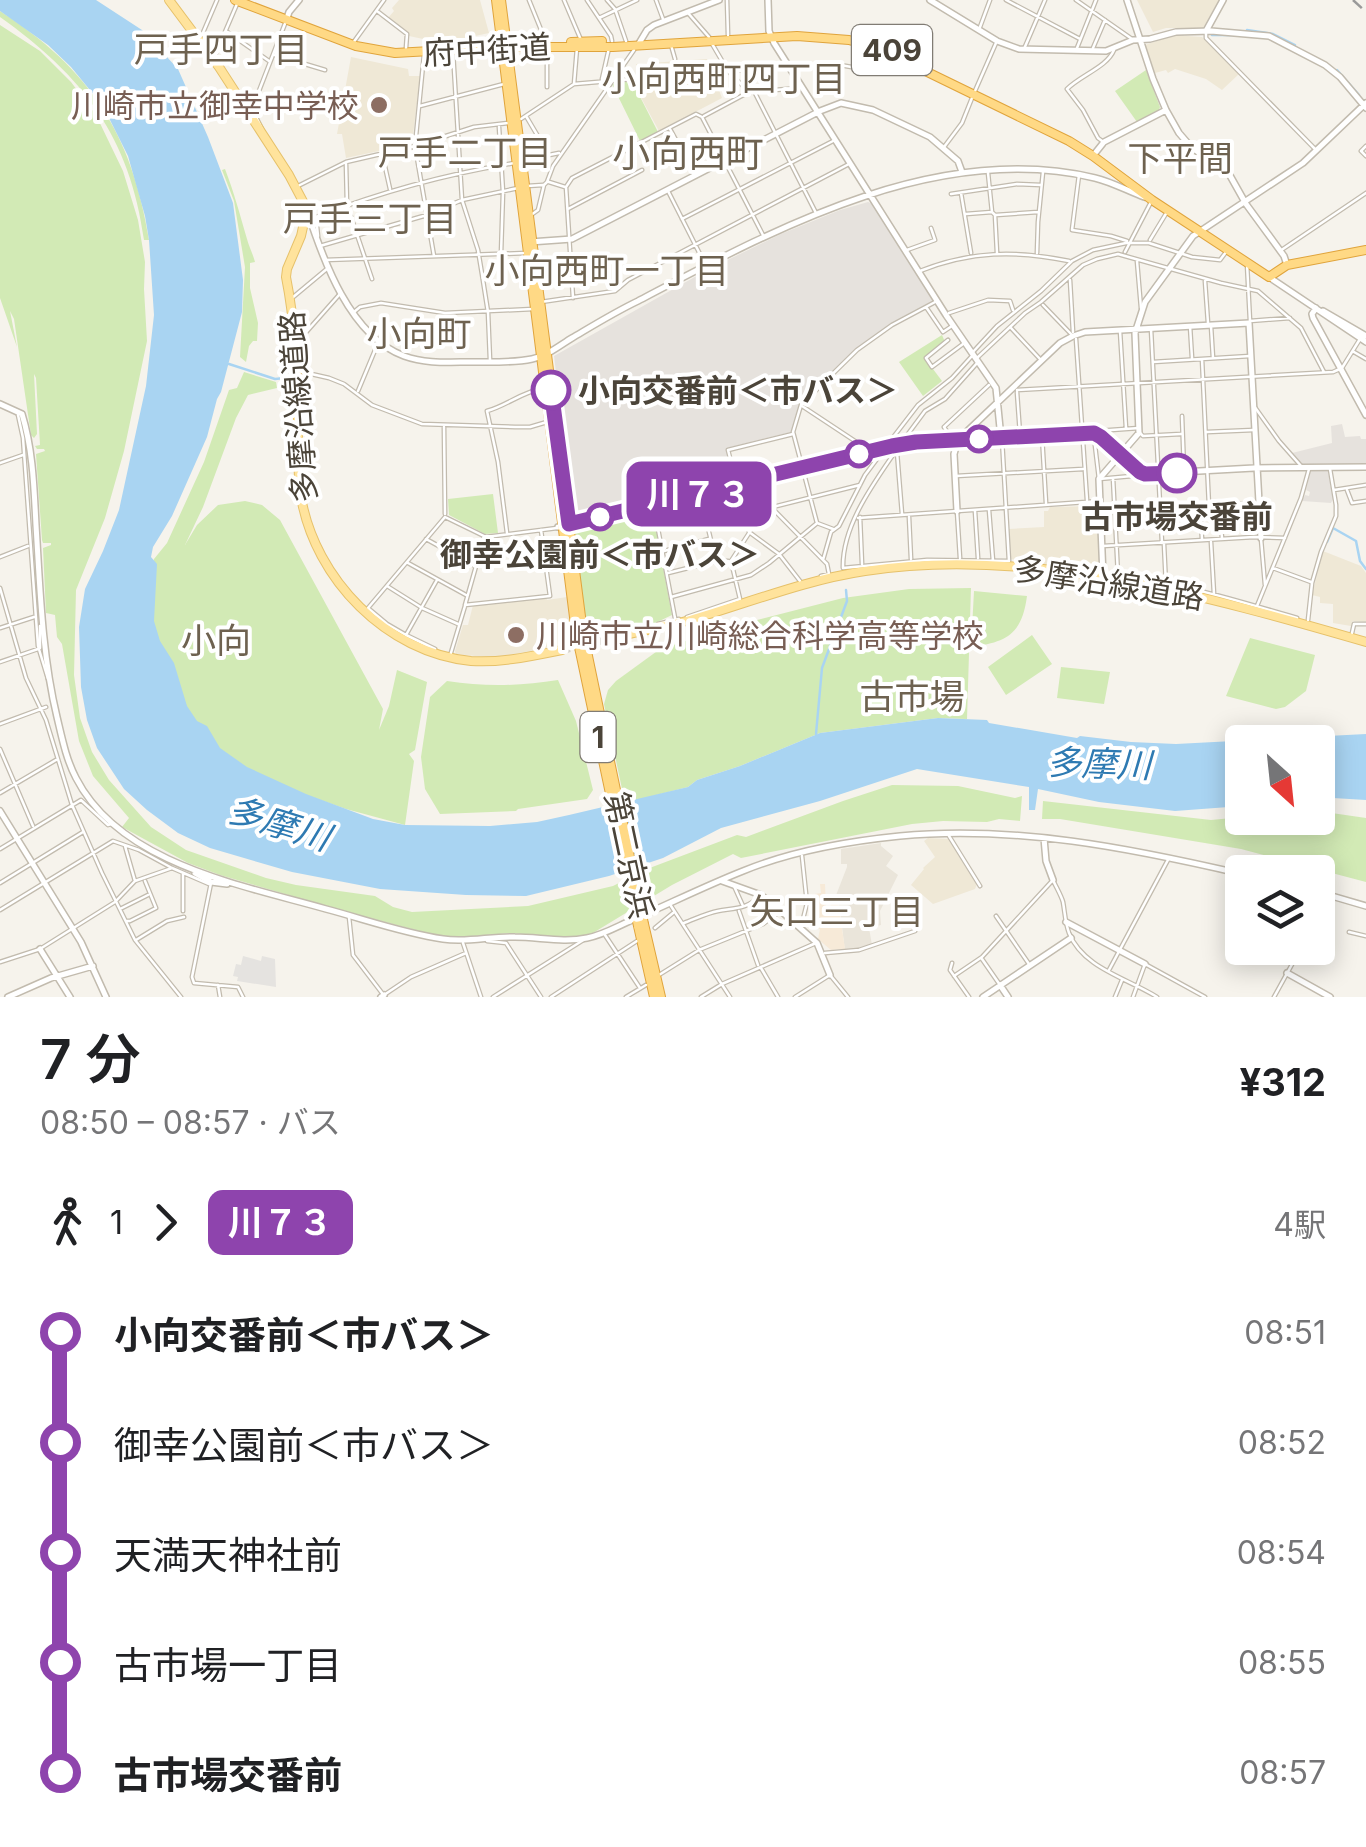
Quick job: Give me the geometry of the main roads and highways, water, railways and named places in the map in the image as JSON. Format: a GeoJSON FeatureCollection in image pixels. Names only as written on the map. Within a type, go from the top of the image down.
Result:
{"type":"FeatureCollection","features":[{"type":"Feature","properties":{"kind":"highway","name":"府中街道"},"geometry":{"type":"LineString","coordinates":[[238,0],[382,52],[453,51],[504,45]]}},
{"type":"Feature","properties":{"kind":"highway","name":"第二京浜"},"geometry":{"type":"LineString","coordinates":[[500,0],[564,527]]}},
{"type":"Feature","properties":{"kind":"highway","name":"第二京浜"},"geometry":{"type":"LineString","coordinates":[[500,0],[506,108],[516,119],[516,162],[529,216],[528,253],[543,334],[549,422],[580,632],[658,997]]}},
{"type":"Feature","properties":{"kind":"highway","name":"府中街道"},"geometry":{"type":"LineString","coordinates":[[611,44],[771,36],[835,38],[872,46],[1072,138],[1096,152],[1152,200],[1269,277],[1287,265],[1366,250]]}},
{"type":"Feature","properties":{"kind":"highway","name":"府中街道"},"geometry":{"type":"LineString","coordinates":[[353,43],[424,51],[771,36]]}},
{"type":"Feature","properties":{"kind":"highway","name":"府中街道"},"geometry":{"type":"LineString","coordinates":[[975,92],[1070,141],[1181,219]]}},
{"type":"Feature","properties":{"kind":"main road","name":"多摩沿線道路"},"geometry":{"type":"LineString","coordinates":[[169,0],[218,67],[307,209],[286,272],[297,371],[299,480],[306,518],[329,569],[348,594],[400,637],[430,651],[471,661],[562,650]]}},
{"type":"Feature","properties":{"kind":"main road","name":"多摩沿線道路"},"geometry":{"type":"LineString","coordinates":[[616,637],[683,622],[802,585],[880,569],[978,564],[1103,577],[1211,598],[1366,642]]}},
{"type":"Feature","properties":{"kind":"water","name":"多摩川"},"geometry":{"type":"Polygon","coordinates":[[[0,0],[96,0],[142,30],[178,69],[233,203],[243,280],[242,312],[207,437],[151,557],[157,564],[154,621],[160,641],[174,663],[187,706],[197,721],[207,726],[220,748],[247,767],[373,819],[405,825],[490,826],[537,822],[688,787],[697,780],[820,733],[938,718],[987,720],[1077,738],[1176,744],[1225,741],[1225,807],[1175,811],[1099,802],[1038,789],[1035,810],[1029,810],[1029,787],[917,769],[721,828],[663,858],[609,876],[526,896],[380,889],[292,872],[210,848],[178,833],[124,789],[97,748],[81,687],[79,627],[85,589],[119,510],[146,386],[154,315],[145,216],[128,156],[103,106],[48,45],[0,11],[0,0]]]}},
{"type":"Feature","properties":{"kind":"water"},"geometry":{"type":"Polygon","coordinates":[[[1366,734],[1366,800],[1335,798],[1335,736],[1366,734]]]}},
{"type":"Feature","properties":{"kind":"waterway"},"geometry":{"type":"LineString","coordinates":[[1247,30],[1273,34],[1295,45]]}},
{"type":"Feature","properties":{"kind":"waterway"},"geometry":{"type":"LineString","coordinates":[[1212,35],[1232,35]]}},
{"type":"Feature","properties":{"kind":"waterway"},"geometry":{"type":"LineString","coordinates":[[1337,70],[1359,95]]}},
{"type":"Feature","properties":{"kind":"waterway"},"geometry":{"type":"LineString","coordinates":[[229,364],[275,379],[285,378]]}},
{"type":"Feature","properties":{"kind":"waterway"},"geometry":{"type":"LineString","coordinates":[[1327,542],[1333,528],[1356,541],[1366,569]]}},
{"type":"Feature","properties":{"kind":"waterway"},"geometry":{"type":"LineString","coordinates":[[816,734],[822,668],[847,601],[846,590]]}},
{"type":"Feature","properties":{"kind":"tunnel"},"geometry":{"type":"LineString","coordinates":[[562,650],[616,637]]}},
{"type":"Feature","properties":{"kind":"railway"},"geometry":{"type":"LineString","coordinates":[[1353,0],[1366,12]]}},
{"type":"Feature","properties":{"kind":"place","name":"川崎市立御幸中学校"},"geometry":{"type":"Point","coordinates":[379,105]}},
{"type":"Feature","properties":{"kind":"place","name":"小向交番前＜市バス＞"},"geometry":{"type":"Point","coordinates":[551,390]}},
{"type":"Feature","properties":{"kind":"place","name":"古市場交番前"},"geometry":{"type":"Point","coordinates":[1177,473]}},
{"type":"Feature","properties":{"kind":"place","name":"御幸公園前＜市バス＞"},"geometry":{"type":"Point","coordinates":[600,517]}},
{"type":"Feature","properties":{"kind":"place","name":"川崎市立川崎総合科学高等学校"},"geometry":{"type":"Point","coordinates":[516,635]}},
{"type":"Feature","properties":{"kind":"district","name":"戸手四丁目"},"geometry":{"type":"Point","coordinates":[221,49]}},
{"type":"Feature","properties":{"kind":"district","name":"小向西町四丁目"},"geometry":{"type":"Point","coordinates":[724,78]}},
{"type":"Feature","properties":{"kind":"district","name":"戸手二丁目"},"geometry":{"type":"Point","coordinates":[465,152]}},
{"type":"Feature","properties":{"kind":"district","name":"小向西町"},"geometry":{"type":"Point","coordinates":[688,153]}},
{"type":"Feature","properties":{"kind":"district","name":"下平間"},"geometry":{"type":"Point","coordinates":[1180,158]}},
{"type":"Feature","properties":{"kind":"district","name":"戸手三丁目"},"geometry":{"type":"Point","coordinates":[370,218]}},
{"type":"Feature","properties":{"kind":"district","name":"小向西町一丁目"},"geometry":{"type":"Point","coordinates":[607,270]}},
{"type":"Feature","properties":{"kind":"district","name":"小向町"},"geometry":{"type":"Point","coordinates":[419,333]}},
{"type":"Feature","properties":{"kind":"district","name":"小向"},"geometry":{"type":"Point","coordinates":[216,640]}},
{"type":"Feature","properties":{"kind":"district","name":"古市場"},"geometry":{"type":"Point","coordinates":[912,696]}},
{"type":"Feature","properties":{"kind":"district","name":"矢口三丁目"},"geometry":{"type":"Point","coordinates":[837,911]}}]}
